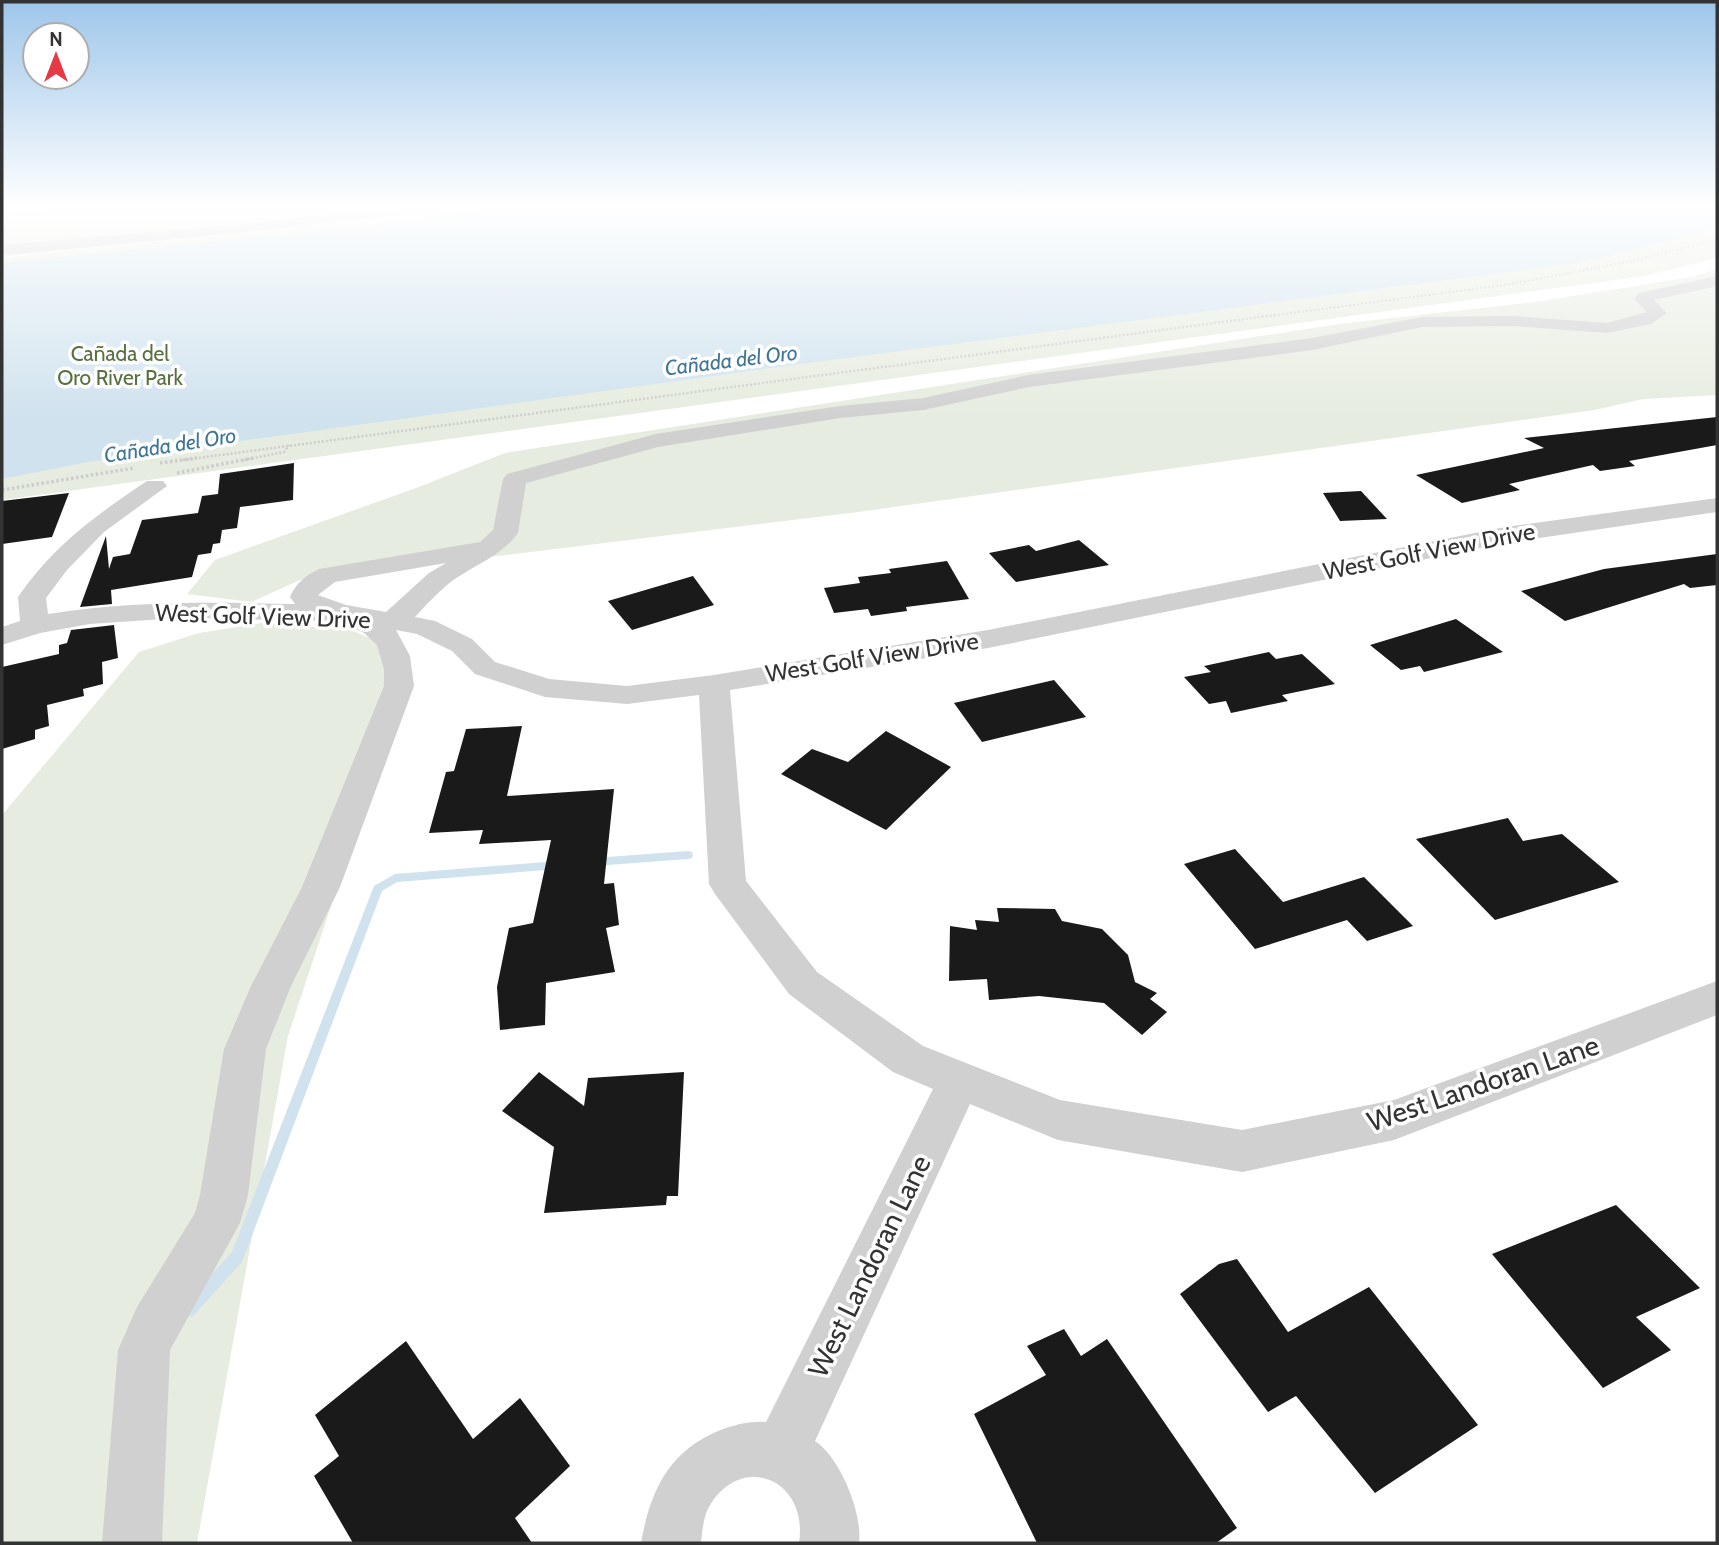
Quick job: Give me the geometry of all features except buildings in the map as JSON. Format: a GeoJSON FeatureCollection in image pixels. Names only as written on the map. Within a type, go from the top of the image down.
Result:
{"type":"FeatureCollection","features":[{"type":"Feature","properties":{"kind":"street"},"geometry":{"type":"LineString","coordinates":[[488,548],[328,575],[313,583],[303,597],[308,602],[372,621],[405,611],[438,579],[488,548],[505,533],[514,479],[656,441],[840,412],[923,404],[1028,381],[1312,344],[1422,322],[1472,320],[1598,328],[1615,326],[1645,320],[1658,313],[1643,299],[1645,297],[1717,281]]}},
{"type":"Feature","properties":{"kind":"street"},"geometry":{"type":"LineString","coordinates":[[35,625],[32,597],[58,564],[149,473]]}},
{"type":"Feature","properties":{"kind":"street","name":"West Golf View Drive"},"geometry":{"type":"LineString","coordinates":[[2,636],[35,625],[90,616],[179,610],[372,621],[425,627],[462,645],[485,668],[545,688],[627,695],[714,684],[988,639],[1505,535],[1717,505]]}},
{"type":"Feature","properties":{"kind":"street"},"geometry":{"type":"LineString","coordinates":[[132,1543],[144,1350],[155,1325],[216,1223],[224,1195],[245,1049],[271,986],[321,887],[399,686],[400,664],[391,645],[372,621]]}},
{"type":"Feature","properties":{"kind":"street","name":"West Landoran Lane"},"geometry":{"type":"LineString","coordinates":[[714,684],[728,884],[803,984],[908,1059],[1058,1119],[1242,1151],[1394,1120],[1717,998]]}},
{"type":"Feature","properties":{"kind":"street","name":"West Landoran Lane"},"geometry":{"type":"LineString","coordinates":[[780,1452],[959,1080]]}},
{"type":"Feature","properties":{"kind":"street"},"geometry":{"type":"LineString","coordinates":[[671,1543],[674,1518],[686,1490],[705,1468],[729,1454],[755,1448],[780,1452],[800,1464],[817,1484],[827,1509],[829,1543]]}},
{"type":"Feature","properties":{"kind":"path"},"geometry":{"type":"LineString","coordinates":[[2,490],[149,473],[289,445],[1556,276]]}},
{"type":"Feature","properties":{"kind":"path"},"geometry":{"type":"LineString","coordinates":[[149,473],[160,476],[284,452],[289,445]]}},
{"type":"Feature","properties":{"kind":"green space","name":"Cañada del Oro River Park"},"geometry":{"type":"Polygon","coordinates":[[[2,276],[1643,276],[2,500],[2,276]]]}},
{"type":"Feature","properties":{"kind":"green space"},"geometry":{"type":"Polygon","coordinates":[[[1717,276],[1717,395],[1644,399],[1594,410],[858,512],[300,580],[251,602],[187,594],[215,560],[505,453],[1339,324],[1535,302],[1692,277],[1717,276]]]}},
{"type":"Feature","properties":{"kind":"green space"},"geometry":{"type":"Polygon","coordinates":[[[262,623],[351,630],[397,650],[397,707],[288,1036],[197,1543],[2,1543],[2,815],[139,652],[199,633],[262,623]]]}},
{"type":"Feature","properties":{"kind":"water","name":"Cañada del Oro"},"geometry":{"type":"Polygon","coordinates":[[[2,276],[1477,276],[785,366],[88,462],[2,479],[2,276]]]}},
{"type":"Feature","properties":{"kind":"waterway"},"geometry":{"type":"LineString","coordinates":[[594,862],[688,855]]}},
{"type":"Feature","properties":{"kind":"waterway"},"geometry":{"type":"LineString","coordinates":[[189,1310],[237,1257],[378,889],[395,878],[558,865]]}}]}
